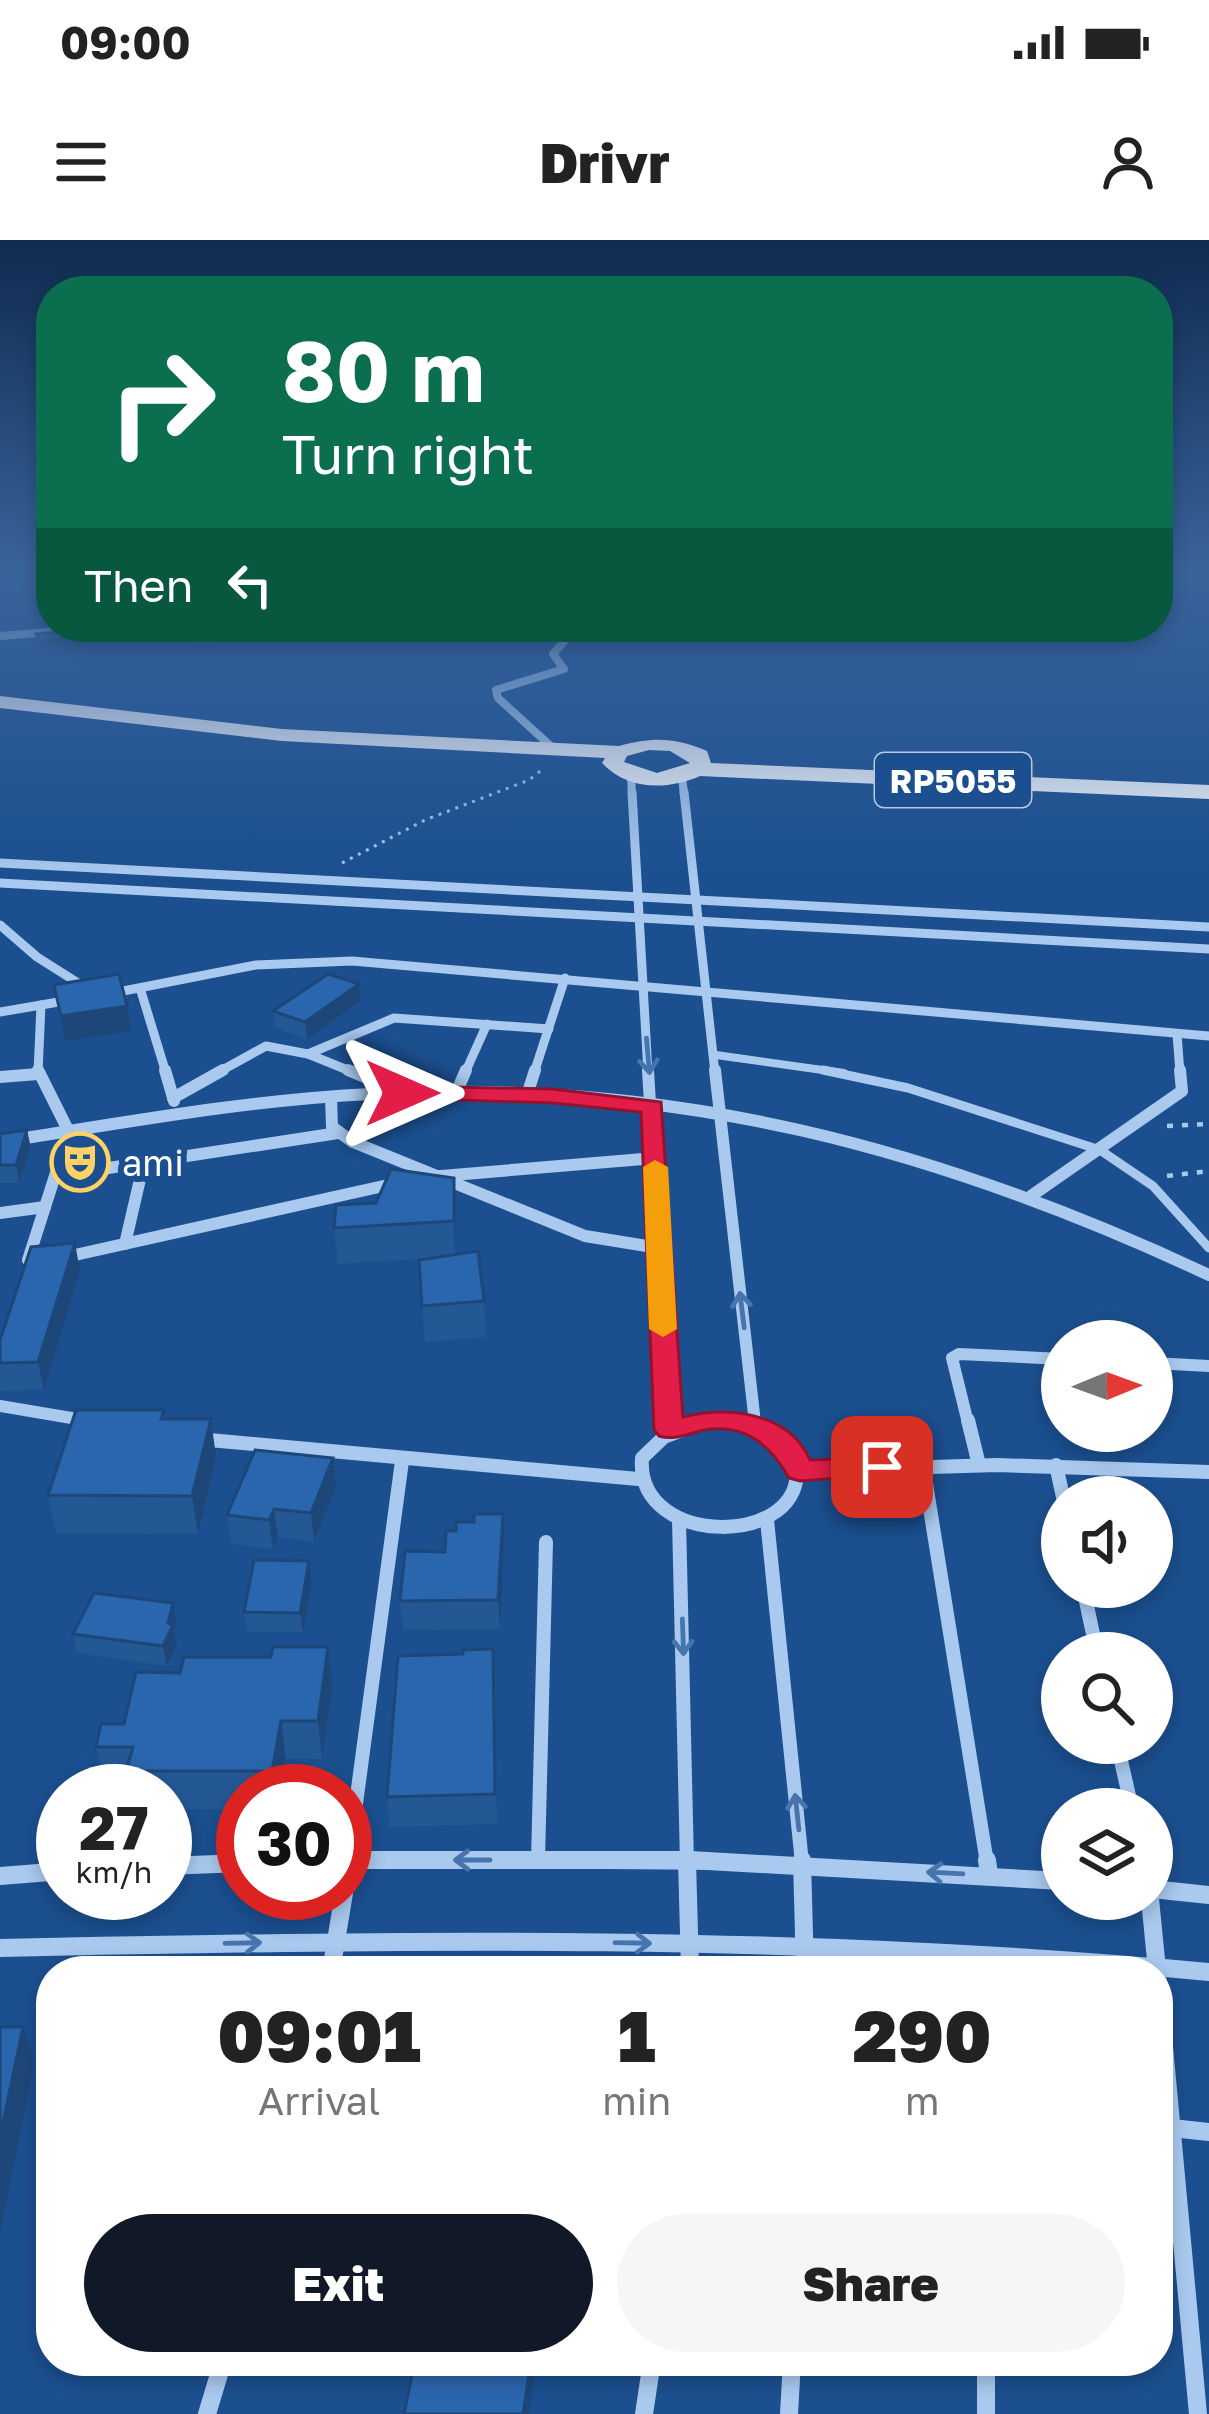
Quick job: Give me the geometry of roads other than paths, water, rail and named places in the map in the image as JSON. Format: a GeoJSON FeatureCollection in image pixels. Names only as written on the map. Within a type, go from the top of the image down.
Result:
{"type":"FeatureCollection","features":[{"type":"Feature","properties":{"kind":"highway","name":"RP5055"},"geometry":{"type":"LineString","coordinates":[[0,702],[282,735],[623,766],[1209,780]]}},
{"type":"Feature","properties":{"kind":"highway","name":"RP5055"},"geometry":{"type":"LineString","coordinates":[[0,714],[203,739],[550,757]]}},
{"type":"Feature","properties":{"kind":"highway","name":"RP5055"},"geometry":{"type":"LineString","coordinates":[[623,766],[662,744],[693,767],[1209,792]]}},
{"type":"Feature","properties":{"kind":"street"},"geometry":{"type":"LineString","coordinates":[[547,674],[496,690],[550,757]]}},
{"type":"Feature","properties":{"kind":"street"},"geometry":{"type":"LineString","coordinates":[[623,766],[642,897],[642,985],[669,1430]]}},
{"type":"Feature","properties":{"kind":"street"},"geometry":{"type":"LineString","coordinates":[[693,767],[698,899],[755,1426]]}},
{"type":"Feature","properties":{"kind":"street"},"geometry":{"type":"LineString","coordinates":[[0,863],[1209,927]]}},
{"type":"Feature","properties":{"kind":"street"},"geometry":{"type":"LineString","coordinates":[[0,883],[640,922],[1209,949]]}},
{"type":"Feature","properties":{"kind":"street"},"geometry":{"type":"LineString","coordinates":[[0,925],[57,971],[98,996]]}},
{"type":"Feature","properties":{"kind":"street"},"geometry":{"type":"LineString","coordinates":[[0,1012],[256,965],[313,961],[566,978],[1209,1036]]}},
{"type":"Feature","properties":{"kind":"street"},"geometry":{"type":"LineString","coordinates":[[527,1095],[566,978]]}},
{"type":"Feature","properties":{"kind":"street"},"geometry":{"type":"LineString","coordinates":[[140,988],[178,1116]]}},
{"type":"Feature","properties":{"kind":"street"},"geometry":{"type":"LineString","coordinates":[[41,1005],[38,1074],[69,1132],[26,1266],[430,1175],[655,1158]]}},
{"type":"Feature","properties":{"kind":"street"},"geometry":{"type":"LineString","coordinates":[[308,1054],[382,1020],[549,1029]]}},
{"type":"Feature","properties":{"kind":"street"},"geometry":{"type":"LineString","coordinates":[[457,1093],[487,1024]]}},
{"type":"Feature","properties":{"kind":"street"},"geometry":{"type":"LineString","coordinates":[[1031,1196],[1137,1127],[1183,1090],[1177,1034]]}},
{"type":"Feature","properties":{"kind":"street"},"geometry":{"type":"LineString","coordinates":[[173,1098],[266,1046],[281,1045],[402,1093]]}},
{"type":"Feature","properties":{"kind":"street"},"geometry":{"type":"LineString","coordinates":[[0,1077],[38,1074]]}},
{"type":"Feature","properties":{"kind":"street"},"geometry":{"type":"LineString","coordinates":[[0,1142],[331,1097],[402,1093],[527,1095],[652,1107],[878,1149],[1031,1196],[1209,1274]]}},
{"type":"Feature","properties":{"kind":"street"},"geometry":{"type":"LineString","coordinates":[[331,1097],[332,1127],[338,1132],[430,1175],[602,1242],[658,1248]]}},
{"type":"Feature","properties":{"kind":"street"},"geometry":{"type":"LineString","coordinates":[[56,1176],[338,1132]]}},
{"type":"Feature","properties":{"kind":"street"},"geometry":{"type":"LineString","coordinates":[[125,1244],[144,1162]]}},
{"type":"Feature","properties":{"kind":"street"},"geometry":{"type":"LineString","coordinates":[[0,1213],[45,1207]]}},
{"type":"Feature","properties":{"kind":"street"},"geometry":{"type":"LineString","coordinates":[[980,1465],[952,1358],[959,1354],[1041,1358]]}},
{"type":"Feature","properties":{"kind":"street"},"geometry":{"type":"LineString","coordinates":[[1173,1365],[1209,1366]]}},
{"type":"Feature","properties":{"kind":"street"},"geometry":{"type":"LineString","coordinates":[[0,1406],[112,1425]]}},
{"type":"Feature","properties":{"kind":"street"},"geometry":{"type":"LineString","coordinates":[[711,1419],[755,1426],[777,1437],[800,1471],[794,1498],[766,1520],[723,1529],[679,1520],[645,1495],[638,1479],[644,1451],[669,1430],[711,1419]]}},
{"type":"Feature","properties":{"kind":"street"},"geometry":{"type":"LineString","coordinates":[[179,1436],[402,1462],[638,1479]]}},
{"type":"Feature","properties":{"kind":"street"},"geometry":{"type":"LineString","coordinates":[[360,1764],[402,1462]]}},
{"type":"Feature","properties":{"kind":"street"},"geometry":{"type":"LineString","coordinates":[[800,1471],[1056,1465],[1209,1472]]}},
{"type":"Feature","properties":{"kind":"street"},"geometry":{"type":"LineString","coordinates":[[1056,1465],[1058,1476]]}},
{"type":"Feature","properties":{"kind":"street"},"geometry":{"type":"LineString","coordinates":[[922,1466],[989,1875]]}},
{"type":"Feature","properties":{"kind":"street"},"geometry":{"type":"LineString","coordinates":[[679,1520],[691,1956]]}},
{"type":"Feature","properties":{"kind":"street"},"geometry":{"type":"LineString","coordinates":[[766,1520],[802,1864],[805,1956]]}},
{"type":"Feature","properties":{"kind":"street"},"geometry":{"type":"LineString","coordinates":[[538,1860],[546,1542]]}},
{"type":"Feature","properties":{"kind":"street"},"geometry":{"type":"LineString","coordinates":[[372,1860],[690,1860],[1041,1879]]}},
{"type":"Feature","properties":{"kind":"street"},"geometry":{"type":"LineString","coordinates":[[0,1876],[36,1873]]}},
{"type":"Feature","properties":{"kind":"street"},"geometry":{"type":"LineString","coordinates":[[1173,1891],[1209,1895]]}},
{"type":"Feature","properties":{"kind":"street"},"geometry":{"type":"LineString","coordinates":[[335,1956],[341,1920]]}},
{"type":"Feature","properties":{"kind":"street"},"geometry":{"type":"LineString","coordinates":[[1152,1920],[1155,1956]]}},
{"type":"Feature","properties":{"kind":"street"},"geometry":{"type":"LineString","coordinates":[[0,1948],[339,1940],[692,1943],[805,1946],[902,1956]]}},
{"type":"Feature","properties":{"kind":"street"},"geometry":{"type":"LineString","coordinates":[[1173,1973],[1209,1972]]}},
{"type":"Feature","properties":{"kind":"street"},"geometry":{"type":"LineString","coordinates":[[1173,2128],[1209,2132]]}},
{"type":"Feature","properties":{"kind":"street"},"geometry":{"type":"LineString","coordinates":[[1173,2137],[1202,2406]]}},
{"type":"Feature","properties":{"kind":"street"},"geometry":{"type":"LineString","coordinates":[[207,2414],[218,2376]]}},
{"type":"Feature","properties":{"kind":"street"},"geometry":{"type":"LineString","coordinates":[[644,2414],[650,2376]]}},
{"type":"Feature","properties":{"kind":"street"},"geometry":{"type":"LineString","coordinates":[[789,2414],[791,2376]]}},
{"type":"Feature","properties":{"kind":"street"},"geometry":{"type":"LineString","coordinates":[[986,2376],[986,2414]]}},
{"type":"Feature","properties":{"kind":"lane"},"geometry":{"type":"LineString","coordinates":[[716,1055],[849,1074],[908,1088],[1100,1150],[1144,1179],[1209,1248]]}},
{"type":"Feature","properties":{"kind":"place","name":"ami"},"geometry":{"type":"Point","coordinates":[80,1162]}}]}
